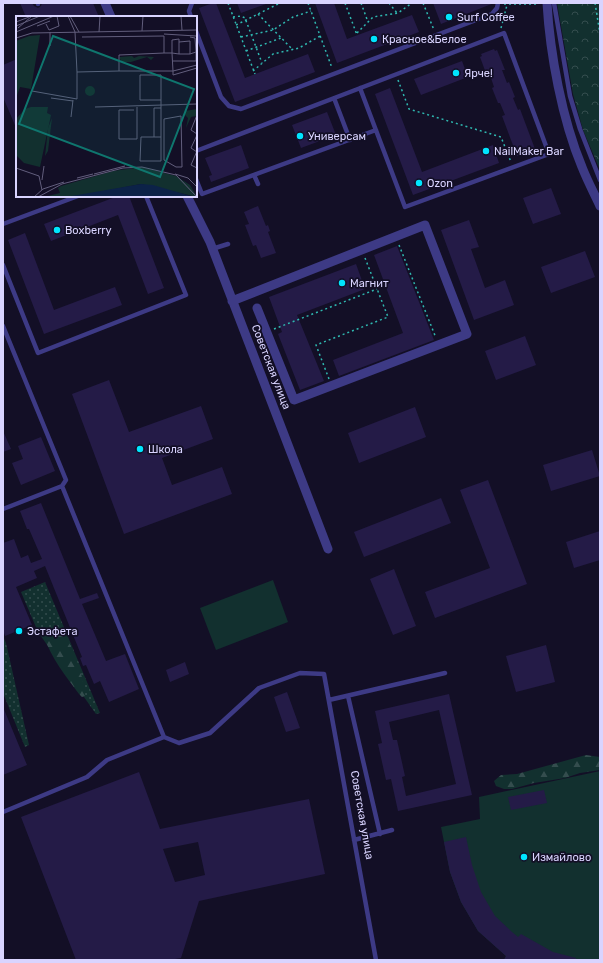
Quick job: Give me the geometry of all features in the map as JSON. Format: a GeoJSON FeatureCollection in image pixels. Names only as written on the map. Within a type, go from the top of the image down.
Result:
{"type":"FeatureCollection","features":[{"type":"Feature","properties":{"kind":"street"},"geometry":{"type":"LineString","coordinates":[[105,3],[111,16]]}},
{"type":"Feature","properties":{"kind":"street"},"geometry":{"type":"LineString","coordinates":[[549,3],[556,68],[565,115],[581,166],[600,206]]}},
{"type":"Feature","properties":{"kind":"street","name":"Советская улица"},"geometry":{"type":"LineString","coordinates":[[187,197],[212,249],[328,549]]}},
{"type":"Feature","properties":{"kind":"street"},"geometry":{"type":"LineString","coordinates":[[232,300],[425,225],[467,334],[332,386],[318,394],[294,400],[257,308]]}},
{"type":"Feature","properties":{"kind":"lane"},"geometry":{"type":"LineString","coordinates":[[191,16],[189,11],[192,3]]}},
{"type":"Feature","properties":{"kind":"lane"},"geometry":{"type":"LineString","coordinates":[[549,3],[570,96],[580,129],[600,180]]}},
{"type":"Feature","properties":{"kind":"lane"},"geometry":{"type":"LineString","coordinates":[[197,34],[221,98],[225,103],[233,108],[241,108],[492,14],[496,10],[498,4]]}},
{"type":"Feature","properties":{"kind":"lane"},"geometry":{"type":"LineString","coordinates":[[197,151],[396,74],[504,33],[549,154],[405,207],[360,88]]}},
{"type":"Feature","properties":{"kind":"lane"},"geometry":{"type":"LineString","coordinates":[[334,98],[350,140]]}},
{"type":"Feature","properties":{"kind":"lane"},"geometry":{"type":"LineString","coordinates":[[197,182],[202,194],[376,130]]}},
{"type":"Feature","properties":{"kind":"lane"},"geometry":{"type":"LineString","coordinates":[[254,175],[258,184]]}},
{"type":"Feature","properties":{"kind":"lane"},"geometry":{"type":"LineString","coordinates":[[3,224],[75,197]]}},
{"type":"Feature","properties":{"kind":"lane"},"geometry":{"type":"LineString","coordinates":[[3,265],[38,353],[186,295],[146,197]]}},
{"type":"Feature","properties":{"kind":"lane"},"geometry":{"type":"LineString","coordinates":[[212,249],[228,244]]}},
{"type":"Feature","properties":{"kind":"lane"},"geometry":{"type":"LineString","coordinates":[[3,326],[66,480],[62,486],[3,509]]}},
{"type":"Feature","properties":{"kind":"lane"},"geometry":{"type":"LineString","coordinates":[[3,812],[87,777],[107,760],[164,737],[62,486]]}},
{"type":"Feature","properties":{"kind":"lane","name":"Советская улица"},"geometry":{"type":"LineString","coordinates":[[164,737],[179,743],[210,733],[259,688],[300,673],[324,674],[376,960]]}},
{"type":"Feature","properties":{"kind":"lane"},"geometry":{"type":"LineString","coordinates":[[329,700],[445,673]]}},
{"type":"Feature","properties":{"kind":"lane"},"geometry":{"type":"LineString","coordinates":[[348,696],[380,834]]}},
{"type":"Feature","properties":{"kind":"lane"},"geometry":{"type":"LineString","coordinates":[[354,840],[392,830]]}},
{"type":"Feature","properties":{"kind":"path"},"geometry":{"type":"LineString","coordinates":[[228,3],[255,74]]}},
{"type":"Feature","properties":{"kind":"path"},"geometry":{"type":"LineString","coordinates":[[236,25],[280,3]]}},
{"type":"Feature","properties":{"kind":"path"},"geometry":{"type":"LineString","coordinates":[[308,3],[334,73]]}},
{"type":"Feature","properties":{"kind":"path"},"geometry":{"type":"LineString","coordinates":[[345,3],[357,34],[374,17],[397,13],[412,3]]}},
{"type":"Feature","properties":{"kind":"path"},"geometry":{"type":"LineString","coordinates":[[361,3],[368,22]]}},
{"type":"Feature","properties":{"kind":"path"},"geometry":{"type":"LineString","coordinates":[[389,3],[397,13]]}},
{"type":"Feature","properties":{"kind":"path"},"geometry":{"type":"LineString","coordinates":[[424,3],[436,35]]}},
{"type":"Feature","properties":{"kind":"path"},"geometry":{"type":"LineString","coordinates":[[498,4],[549,3]]}},
{"type":"Feature","properties":{"kind":"path"},"geometry":{"type":"LineString","coordinates":[[595,3],[600,34]]}},
{"type":"Feature","properties":{"kind":"path"},"geometry":{"type":"LineString","coordinates":[[499,35],[508,4]]}},
{"type":"Feature","properties":{"kind":"path"},"geometry":{"type":"LineString","coordinates":[[241,37],[273,30],[296,16],[311,11]]}},
{"type":"Feature","properties":{"kind":"path"},"geometry":{"type":"LineString","coordinates":[[258,14],[293,50]]}},
{"type":"Feature","properties":{"kind":"path"},"geometry":{"type":"LineString","coordinates":[[233,17],[241,16],[246,20],[262,63]]}},
{"type":"Feature","properties":{"kind":"path"},"geometry":{"type":"LineString","coordinates":[[253,70],[273,54],[303,47],[320,36]]}},
{"type":"Feature","properties":{"kind":"path"},"geometry":{"type":"LineString","coordinates":[[246,51],[281,38]]}},
{"type":"Feature","properties":{"kind":"path"},"geometry":{"type":"LineString","coordinates":[[396,74],[409,109],[501,137],[513,168]]}},
{"type":"Feature","properties":{"kind":"path"},"geometry":{"type":"LineString","coordinates":[[396,236],[439,345]]}},
{"type":"Feature","properties":{"kind":"path"},"geometry":{"type":"LineString","coordinates":[[332,386],[316,345],[388,317],[361,250]]}},
{"type":"Feature","properties":{"kind":"path"},"geometry":{"type":"LineString","coordinates":[[267,332],[377,289]]}},
{"type":"Feature","properties":{"kind":"green space"},"geometry":{"type":"Polygon","coordinates":[[[557,3],[600,3],[600,170],[583,130],[573,94],[557,3]]]}},
{"type":"Feature","properties":{"kind":"green space"},"geometry":{"type":"Polygon","coordinates":[[[273,580],[288,622],[216,650],[200,608],[273,580]]]}},
{"type":"Feature","properties":{"kind":"green space"},"geometry":{"type":"Polygon","coordinates":[[[45,582],[100,713],[96,714],[38,632],[21,592],[45,582]]]}},
{"type":"Feature","properties":{"kind":"green space"},"geometry":{"type":"Polygon","coordinates":[[[57,629],[60,629],[64,634],[73,650],[83,681],[85,696],[82,697],[79,694],[55,660],[47,645],[44,637],[57,629]]]}},
{"type":"Feature","properties":{"kind":"green space"},"geometry":{"type":"Polygon","coordinates":[[[3,636],[6,643],[29,745],[25,747],[3,693],[3,636]]]}},
{"type":"Feature","properties":{"kind":"green space"},"geometry":{"type":"Polygon","coordinates":[[[586,755],[600,757],[600,770],[580,773],[565,778],[534,783],[512,789],[504,789],[496,786],[494,781],[501,775],[517,774],[586,755]]]}},
{"type":"Feature","properties":{"kind":"green space","name":"Измайлово"},"geometry":{"type":"Polygon","coordinates":[[[600,771],[600,960],[504,960],[506,956],[478,931],[461,902],[450,872],[441,827],[480,819],[479,797],[600,771]]]}},
{"type":"Feature","properties":{"kind":"building"},"geometry":{"type":"Polygon","coordinates":[[[20,3],[32,3],[38,8],[42,3],[93,3],[99,16],[26,16],[20,3]]]}},
{"type":"Feature","properties":{"kind":"building"},"geometry":{"type":"Polygon","coordinates":[[[216,3],[245,78],[308,54],[315,72],[235,102],[199,8],[216,3]]]}},
{"type":"Feature","properties":{"kind":"building"},"geometry":{"type":"Polygon","coordinates":[[[237,3],[266,3],[266,4],[241,13],[237,3]]]}},
{"type":"Feature","properties":{"kind":"building"},"geometry":{"type":"Polygon","coordinates":[[[315,3],[334,3],[347,39],[412,15],[419,32],[337,63],[315,3]]]}},
{"type":"Feature","properties":{"kind":"building"},"geometry":{"type":"Polygon","coordinates":[[[433,3],[494,3],[441,24],[433,3]]]}},
{"type":"Feature","properties":{"kind":"building"},"geometry":{"type":"Polygon","coordinates":[[[494,49],[495,51],[497,50],[505,70],[502,70],[507,83],[509,82],[515,97],[513,98],[518,110],[520,109],[535,149],[517,156],[502,116],[505,115],[492,88],[494,87],[490,75],[487,76],[480,57],[482,56],[481,54],[494,49]]]}},
{"type":"Feature","properties":{"kind":"building"},"geometry":{"type":"Polygon","coordinates":[[[16,59],[16,128],[3,97],[3,65],[16,59]]]}},
{"type":"Feature","properties":{"kind":"building"},"geometry":{"type":"Polygon","coordinates":[[[462,61],[468,77],[421,95],[414,79],[462,61]]]}},
{"type":"Feature","properties":{"kind":"building"},"geometry":{"type":"Polygon","coordinates":[[[390,88],[422,172],[493,145],[499,163],[413,195],[375,94],[390,88]]]}},
{"type":"Feature","properties":{"kind":"building"},"geometry":{"type":"Polygon","coordinates":[[[327,112],[336,135],[301,148],[292,125],[327,112]]]}},
{"type":"Feature","properties":{"kind":"building"},"geometry":{"type":"Polygon","coordinates":[[[241,145],[249,168],[211,182],[209,176],[212,175],[205,158],[241,145]]]}},
{"type":"Feature","properties":{"kind":"building"},"geometry":{"type":"Polygon","coordinates":[[[551,188],[561,214],[533,224],[523,198],[551,188]]]}},
{"type":"Feature","properties":{"kind":"building"},"geometry":{"type":"Polygon","coordinates":[[[115,197],[129,197],[164,288],[148,294],[118,215],[51,241],[44,224],[115,197]]]}},
{"type":"Feature","properties":{"kind":"building"},"geometry":{"type":"Polygon","coordinates":[[[258,206],[266,226],[268,225],[270,231],[268,232],[276,253],[261,258],[256,245],[253,246],[245,225],[249,224],[244,212],[258,206]]]}},
{"type":"Feature","properties":{"kind":"building"},"geometry":{"type":"Polygon","coordinates":[[[469,220],[479,247],[471,249],[485,288],[505,280],[514,305],[474,320],[441,230],[469,220]]]}},
{"type":"Feature","properties":{"kind":"building"},"geometry":{"type":"Polygon","coordinates":[[[25,233],[54,310],[115,287],[122,305],[44,334],[8,240],[25,233]]]}},
{"type":"Feature","properties":{"kind":"building"},"geometry":{"type":"Polygon","coordinates":[[[397,246],[434,340],[339,376],[333,360],[403,333],[374,255],[397,246]]]}},
{"type":"Feature","properties":{"kind":"building"},"geometry":{"type":"Polygon","coordinates":[[[585,251],[595,277],[551,293],[541,267],[585,251]]]}},
{"type":"Feature","properties":{"kind":"building"},"geometry":{"type":"Polygon","coordinates":[[[356,264],[365,289],[297,315],[324,381],[300,390],[278,334],[282,332],[269,297],[356,264]]]}},
{"type":"Feature","properties":{"kind":"building"},"geometry":{"type":"Polygon","coordinates":[[[525,336],[536,365],[496,380],[485,351],[525,336]]]}},
{"type":"Feature","properties":{"kind":"building","name":"Школа"},"geometry":{"type":"Polygon","coordinates":[[[109,380],[129,432],[201,406],[213,439],[162,458],[172,485],[222,467],[232,494],[124,534],[72,394],[109,380]]]}},
{"type":"Feature","properties":{"kind":"building"},"geometry":{"type":"Polygon","coordinates":[[[415,407],[426,437],[359,463],[348,433],[415,407]]]}},
{"type":"Feature","properties":{"kind":"building"},"geometry":{"type":"Polygon","coordinates":[[[3,431],[11,449],[3,452],[3,431]]]}},
{"type":"Feature","properties":{"kind":"building"},"geometry":{"type":"Polygon","coordinates":[[[41,437],[55,471],[21,485],[12,463],[23,459],[18,446],[41,437]]]}},
{"type":"Feature","properties":{"kind":"building"},"geometry":{"type":"Polygon","coordinates":[[[592,450],[600,476],[551,491],[543,465],[592,450]]]}},
{"type":"Feature","properties":{"kind":"building"},"geometry":{"type":"Polygon","coordinates":[[[488,480],[527,584],[435,618],[425,592],[490,568],[460,490],[488,480]]]}},
{"type":"Feature","properties":{"kind":"building"},"geometry":{"type":"Polygon","coordinates":[[[441,498],[451,523],[364,557],[354,532],[441,498]]]}},
{"type":"Feature","properties":{"kind":"building"},"geometry":{"type":"Polygon","coordinates":[[[41,503],[80,599],[97,593],[99,598],[82,604],[106,661],[125,654],[139,689],[109,702],[100,681],[94,684],[86,665],[83,666],[80,658],[82,657],[45,566],[34,571],[37,578],[16,587],[32,625],[5,636],[3,630],[3,543],[14,539],[21,558],[28,555],[31,563],[42,559],[20,511],[41,503]]]}},
{"type":"Feature","properties":{"kind":"building"},"geometry":{"type":"Polygon","coordinates":[[[600,531],[600,560],[574,568],[566,542],[600,531]]]}},
{"type":"Feature","properties":{"kind":"building"},"geometry":{"type":"Polygon","coordinates":[[[394,569],[416,626],[393,635],[370,579],[394,569]]]}},
{"type":"Feature","properties":{"kind":"building"},"geometry":{"type":"Polygon","coordinates":[[[546,645],[555,682],[516,692],[506,656],[546,645]]]}},
{"type":"Feature","properties":{"kind":"building"},"geometry":{"type":"Polygon","coordinates":[[[185,662],[189,674],[170,682],[166,670],[185,662]]]}},
{"type":"Feature","properties":{"kind":"building"},"geometry":{"type":"Polygon","coordinates":[[[287,692],[300,728],[286,732],[274,697],[287,692]]]}},
{"type":"Feature","properties":{"kind":"building"},"geometry":{"type":"Polygon","coordinates":[[[449,694],[472,795],[398,811],[391,779],[386,780],[378,744],[382,743],[375,711],[449,694]],[[439,710],[389,722],[393,740],[397,740],[405,776],[402,777],[406,796],[456,784],[439,710]]]}},
{"type":"Feature","properties":{"kind":"building"},"geometry":{"type":"Polygon","coordinates":[[[3,707],[27,765],[3,775],[3,707]]]}},
{"type":"Feature","properties":{"kind":"building"},"geometry":{"type":"Polygon","coordinates":[[[139,772],[160,829],[309,799],[325,874],[199,901],[181,958],[169,960],[76,960],[21,817],[139,772]],[[198,842],[163,849],[175,882],[205,875],[198,842]]]}},
{"type":"Feature","properties":{"kind":"building"},"geometry":{"type":"Polygon","coordinates":[[[544,790],[547,803],[511,810],[508,797],[544,790]]]}},
{"type":"Feature","properties":{"kind":"building"},"geometry":{"type":"Polygon","coordinates":[[[466,837],[472,865],[481,892],[495,916],[518,937],[521,934],[553,952],[576,958],[576,960],[504,960],[506,956],[478,931],[461,902],[450,872],[444,842],[466,837]]]}},
{"type":"Feature","properties":{"kind":"place","name":"Surf Coffee"},"geometry":{"type":"Point","coordinates":[449,17]}},
{"type":"Feature","properties":{"kind":"place","name":"Красное&Белое"},"geometry":{"type":"Point","coordinates":[374,39]}},
{"type":"Feature","properties":{"kind":"place","name":"Ярче!"},"geometry":{"type":"Point","coordinates":[456,73]}},
{"type":"Feature","properties":{"kind":"place","name":"Универсам"},"geometry":{"type":"Point","coordinates":[300,136]}},
{"type":"Feature","properties":{"kind":"place","name":"NailMaker Bar"},"geometry":{"type":"Point","coordinates":[486,151]}},
{"type":"Feature","properties":{"kind":"place","name":"Ozon"},"geometry":{"type":"Point","coordinates":[419,183]}},
{"type":"Feature","properties":{"kind":"place","name":"Boxberry"},"geometry":{"type":"Point","coordinates":[57,230]}},
{"type":"Feature","properties":{"kind":"place","name":"Магнит"},"geometry":{"type":"Point","coordinates":[342,283]}},
{"type":"Feature","properties":{"kind":"place","name":"Школа"},"geometry":{"type":"Point","coordinates":[140,449]}},
{"type":"Feature","properties":{"kind":"place","name":"Эстафета"},"geometry":{"type":"Point","coordinates":[19,631]}},
{"type":"Feature","properties":{"kind":"place","name":"Измайлово"},"geometry":{"type":"Point","coordinates":[524,857]}}]}
